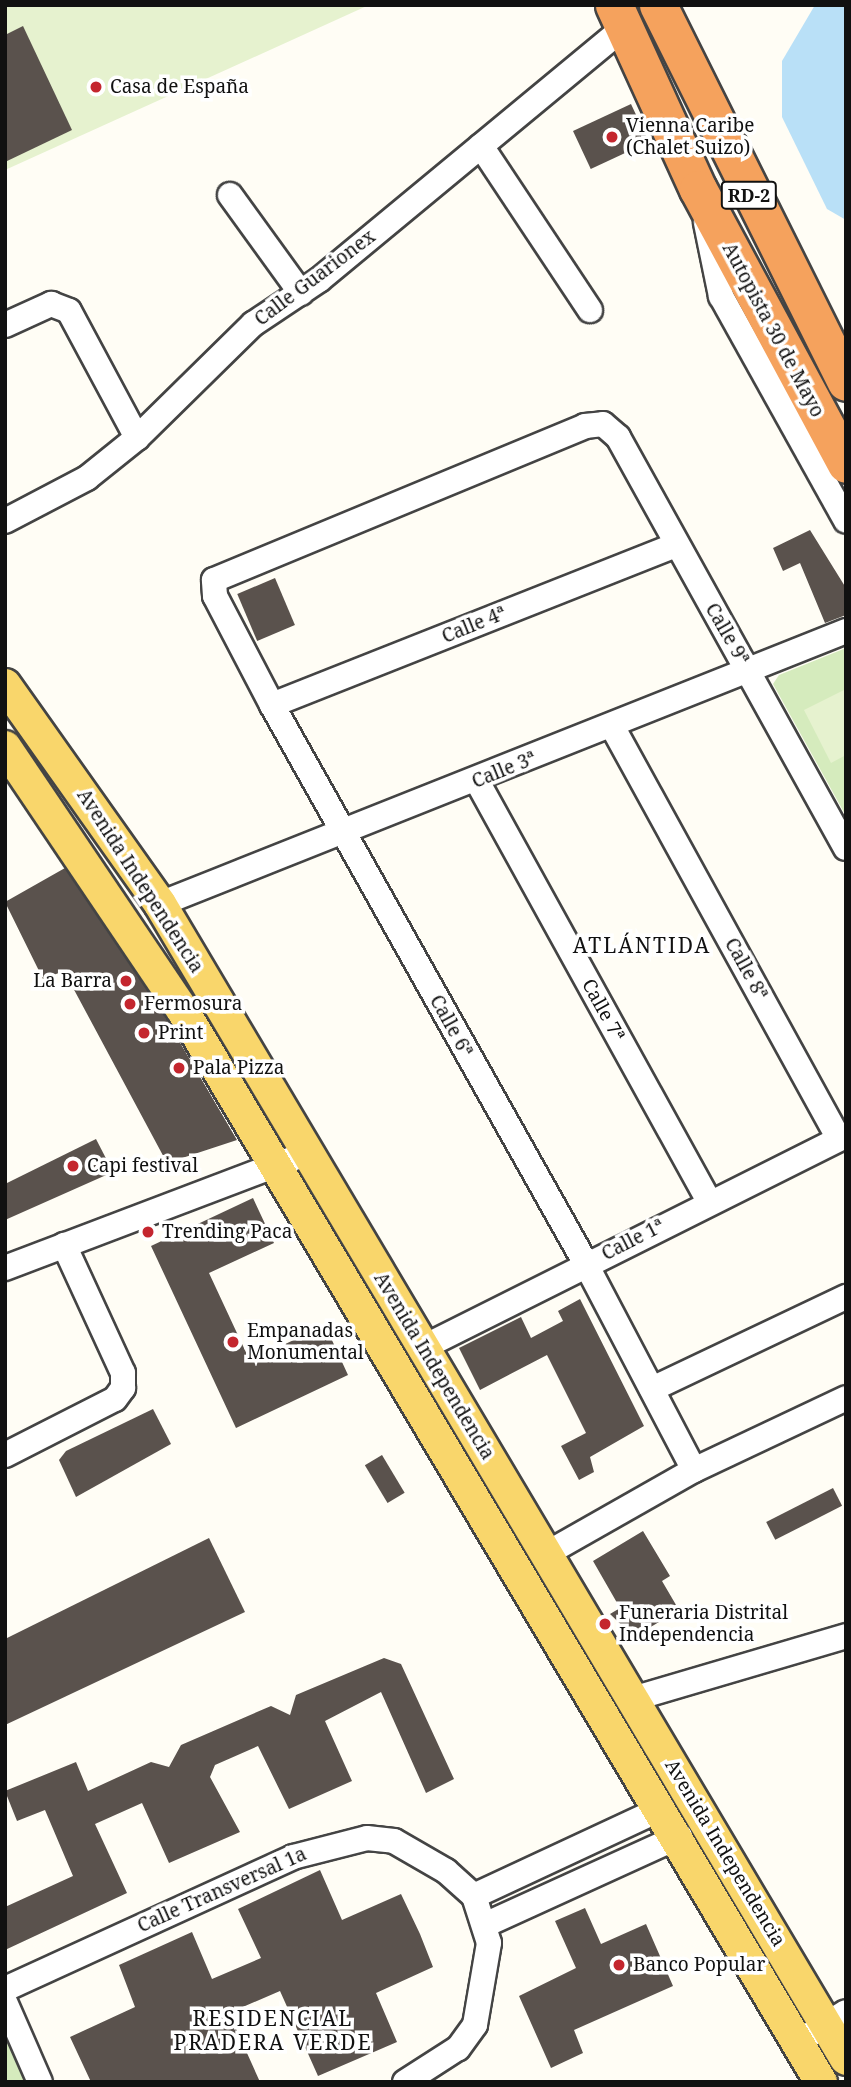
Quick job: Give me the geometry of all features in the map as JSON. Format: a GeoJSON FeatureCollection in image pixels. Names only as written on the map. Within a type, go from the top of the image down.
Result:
{"type":"FeatureCollection","features":[{"type":"Feature","properties":{"kind":"highway","name":"Autopista 30 de Mayo"},"geometry":{"type":"LineString","coordinates":[[658,5],[846,382]]}},
{"type":"Feature","properties":{"kind":"highway","name":"Autopista 30 de Mayo"},"geometry":{"type":"LineString","coordinates":[[619,17],[698,189],[846,464]]}},
{"type":"Feature","properties":{"kind":"main road","name":"Avenida Independencia"},"geometry":{"type":"LineString","coordinates":[[5,685],[159,904],[632,1699],[836,2018],[846,2060]]}},
{"type":"Feature","properties":{"kind":"main road","name":"Avenida Independencia"},"geometry":{"type":"LineString","coordinates":[[5,747],[137,936],[680,1836],[819,2079]]}},
{"type":"Feature","properties":{"kind":"street","name":"Calle Guarionex"},"geometry":{"type":"LineString","coordinates":[[5,521],[86,478],[137,438],[253,324],[301,293],[481,146],[619,17]]}},
{"type":"Feature","properties":{"kind":"street"},"geometry":{"type":"LineString","coordinates":[[481,146],[590,310]]}},
{"type":"Feature","properties":{"kind":"street"},"geometry":{"type":"LineString","coordinates":[[698,189],[722,296],[846,521]]}},
{"type":"Feature","properties":{"kind":"street"},"geometry":{"type":"LineString","coordinates":[[230,195],[301,293]]}},
{"type":"Feature","properties":{"kind":"street"},"geometry":{"type":"LineString","coordinates":[[5,325],[51,304],[69,311],[137,438]]}},
{"type":"Feature","properties":{"kind":"street","name":"Calle 9ª"},"geometry":{"type":"LineString","coordinates":[[214,580],[573,431],[603,424],[618,438],[846,848]]}},
{"type":"Feature","properties":{"kind":"street","name":"Calle 4ª"},"geometry":{"type":"LineString","coordinates":[[272,705],[676,545]]}},
{"type":"Feature","properties":{"kind":"street","name":"Calle 6ª"},"geometry":{"type":"LineString","coordinates":[[214,580],[215,596],[272,705],[586,1264],[694,1470]]}},
{"type":"Feature","properties":{"kind":"street","name":"Calle 3ª"},"geometry":{"type":"LineString","coordinates":[[159,904],[344,835],[846,631]]}},
{"type":"Feature","properties":{"kind":"street","name":"Calle 8ª"},"geometry":{"type":"LineString","coordinates":[[612,726],[842,1137]]}},
{"type":"Feature","properties":{"kind":"street","name":"Calle 7ª"},"geometry":{"type":"LineString","coordinates":[[477,781],[709,1202]]}},
{"type":"Feature","properties":{"kind":"street","name":"Calle 1ª"},"geometry":{"type":"LineString","coordinates":[[422,1348],[842,1137]]}},
{"type":"Feature","properties":{"kind":"street"},"geometry":{"type":"LineString","coordinates":[[5,1268],[307,1153]]}},
{"type":"Feature","properties":{"kind":"street"},"geometry":{"type":"LineString","coordinates":[[5,1455],[115,1399],[122,1388],[123,1373],[64,1245]]}},
{"type":"Feature","properties":{"kind":"street"},"geometry":{"type":"LineString","coordinates":[[652,1389],[846,1297]]}},
{"type":"Feature","properties":{"kind":"street"},"geometry":{"type":"LineString","coordinates":[[546,1554],[694,1470],[846,1398]]}},
{"type":"Feature","properties":{"kind":"street"},"geometry":{"type":"LineString","coordinates":[[632,1699],[846,1636]]}},
{"type":"Feature","properties":{"kind":"street"},"geometry":{"type":"LineString","coordinates":[[405,2082],[458,2048],[475,2025],[488,1966],[487,1924],[474,1896],[663,1808]]}},
{"type":"Feature","properties":{"kind":"street"},"geometry":{"type":"LineString","coordinates":[[487,1924],[680,1836]]}},
{"type":"Feature","properties":{"kind":"street","name":"Calle Transversal 1a"},"geometry":{"type":"LineString","coordinates":[[5,1989],[325,1845],[367,1838],[394,1841],[474,1896]]}},
{"type":"Feature","properties":{"kind":"street"},"geometry":{"type":"LineString","coordinates":[[5,2002],[40,2082]]}},
{"type":"Feature","properties":{"kind":"street"},"geometry":{"type":"LineString","coordinates":[[799,2042],[836,2018]]}},
{"type":"Feature","properties":{"kind":"street"},"geometry":{"type":"LineString","coordinates":[[819,2079],[846,2060]]}},
{"type":"Feature","properties":{"kind":"green space","name":"Casa de España"},"geometry":{"type":"Polygon","coordinates":[[[5,5],[369,5],[5,170],[5,5]]]}},
{"type":"Feature","properties":{"kind":"green space"},"geometry":{"type":"Polygon","coordinates":[[[846,648],[846,816],[773,684],[779,675],[846,648]]]}},
{"type":"Feature","properties":{"kind":"green space"},"geometry":{"type":"Polygon","coordinates":[[[846,689],[846,755],[831,763],[804,710],[846,689]]]}},
{"type":"Feature","properties":{"kind":"green space"},"geometry":{"type":"Polygon","coordinates":[[[5,2018],[35,2082],[5,2082],[5,2018]]]}},
{"type":"Feature","properties":{"kind":"water"},"geometry":{"type":"Polygon","coordinates":[[[815,5],[846,5],[846,220],[827,209],[782,117],[782,61],[815,5]]]}},
{"type":"Feature","properties":{"kind":"building"},"geometry":{"type":"Polygon","coordinates":[[[23,26],[72,130],[5,162],[5,35],[23,26]]]}},
{"type":"Feature","properties":{"kind":"building","name":"Vienna Caribe (Chalet Suizo)"},"geometry":{"type":"Polygon","coordinates":[[[631,104],[649,142],[591,169],[573,131],[631,104]]]}},
{"type":"Feature","properties":{"kind":"building"},"geometry":{"type":"Polygon","coordinates":[[[810,530],[846,588],[846,615],[825,623],[800,563],[783,571],[773,548],[810,530]]]}},
{"type":"Feature","properties":{"kind":"building"},"geometry":{"type":"Polygon","coordinates":[[[275,578],[295,625],[257,641],[237,594],[275,578]]]}},
{"type":"Feature","properties":{"kind":"building"},"geometry":{"type":"Polygon","coordinates":[[[65,868],[161,1010],[237,1140],[167,1163],[64,971],[43,979],[5,902],[65,868]]]}},
{"type":"Feature","properties":{"kind":"building"},"geometry":{"type":"Polygon","coordinates":[[[96,1139],[113,1172],[5,1220],[5,1184],[96,1139]]]}},
{"type":"Feature","properties":{"kind":"building"},"geometry":{"type":"Polygon","coordinates":[[[253,1198],[274,1243],[209,1273],[250,1361],[325,1325],[348,1375],[236,1428],[151,1246],[253,1198]]]}},
{"type":"Feature","properties":{"kind":"building"},"geometry":{"type":"Polygon","coordinates":[[[580,1299],[644,1426],[590,1457],[594,1472],[579,1480],[561,1446],[586,1433],[547,1355],[480,1390],[459,1348],[521,1317],[531,1338],[563,1321],[558,1311],[580,1299]]]}},
{"type":"Feature","properties":{"kind":"building"},"geometry":{"type":"Polygon","coordinates":[[[153,1409],[171,1444],[76,1497],[59,1460],[66,1451],[153,1409]]]}},
{"type":"Feature","properties":{"kind":"building"},"geometry":{"type":"Polygon","coordinates":[[[382,1455],[405,1493],[388,1503],[365,1465],[382,1455]]]}},
{"type":"Feature","properties":{"kind":"building"},"geometry":{"type":"Polygon","coordinates":[[[833,1488],[842,1506],[775,1540],[766,1522],[833,1488]]]}},
{"type":"Feature","properties":{"kind":"building"},"geometry":{"type":"Polygon","coordinates":[[[643,1531],[670,1576],[662,1581],[679,1610],[634,1637],[610,1614],[620,1608],[593,1561],[643,1531]]]}},
{"type":"Feature","properties":{"kind":"building"},"geometry":{"type":"Polygon","coordinates":[[[209,1538],[245,1612],[5,1725],[5,1639],[209,1538]]]}},
{"type":"Feature","properties":{"kind":"building"},"geometry":{"type":"Polygon","coordinates":[[[384,1658],[401,1664],[454,1779],[426,1793],[381,1692],[325,1721],[352,1781],[289,1809],[258,1746],[215,1765],[210,1777],[240,1832],[169,1863],[142,1803],[95,1824],[127,1893],[5,1950],[5,1907],[73,1876],[45,1810],[17,1821],[5,1791],[76,1762],[88,1791],[151,1762],[169,1767],[181,1745],[271,1706],[290,1715],[296,1695],[384,1658]]]}},
{"type":"Feature","properties":{"kind":"building"},"geometry":{"type":"Polygon","coordinates":[[[320,1870],[342,1920],[401,1894],[420,1934],[433,1967],[376,1993],[397,2042],[318,2076],[280,1991],[229,2013],[260,2082],[91,2082],[70,2037],[135,2007],[119,1965],[192,1932],[212,1979],[261,1958],[238,1909],[320,1870]]]}},
{"type":"Feature","properties":{"kind":"building","name":"Banco Popular"},"geometry":{"type":"Polygon","coordinates":[[[585,1908],[601,1944],[646,1924],[673,1986],[574,2030],[583,2053],[551,2068],[519,1996],[576,1968],[555,1921],[585,1908]]]}},
{"type":"Feature","properties":{"kind":"place","name":"Casa de España"},"geometry":{"type":"Point","coordinates":[96,87]}},
{"type":"Feature","properties":{"kind":"place","name":"Vienna Caribe (Chalet Suizo)"},"geometry":{"type":"Point","coordinates":[612,137]}},
{"type":"Feature","properties":{"kind":"place","name":"La Barra"},"geometry":{"type":"Point","coordinates":[126,981]}},
{"type":"Feature","properties":{"kind":"place","name":"Fermosura"},"geometry":{"type":"Point","coordinates":[130,1004]}},
{"type":"Feature","properties":{"kind":"place","name":"Print"},"geometry":{"type":"Point","coordinates":[144,1033]}},
{"type":"Feature","properties":{"kind":"place","name":"Pala Pizza"},"geometry":{"type":"Point","coordinates":[179,1068]}},
{"type":"Feature","properties":{"kind":"place","name":"Capi festival"},"geometry":{"type":"Point","coordinates":[73,1166]}},
{"type":"Feature","properties":{"kind":"place","name":"Trending Paca"},"geometry":{"type":"Point","coordinates":[148,1232]}},
{"type":"Feature","properties":{"kind":"place","name":"Empanadas Monumental"},"geometry":{"type":"Point","coordinates":[233,1342]}},
{"type":"Feature","properties":{"kind":"place","name":"Funeraria Distrital Independencia"},"geometry":{"type":"Point","coordinates":[605,1624]}},
{"type":"Feature","properties":{"kind":"place","name":"Banco Popular"},"geometry":{"type":"Point","coordinates":[619,1965]}},
{"type":"Feature","properties":{"kind":"district","name":"ATLÁNTIDA"},"geometry":{"type":"Point","coordinates":[642,945]}},
{"type":"Feature","properties":{"kind":"district","name":"RESIDENCIAL PRADERA VERDE"},"geometry":{"type":"Point","coordinates":[273,2030]}}]}
